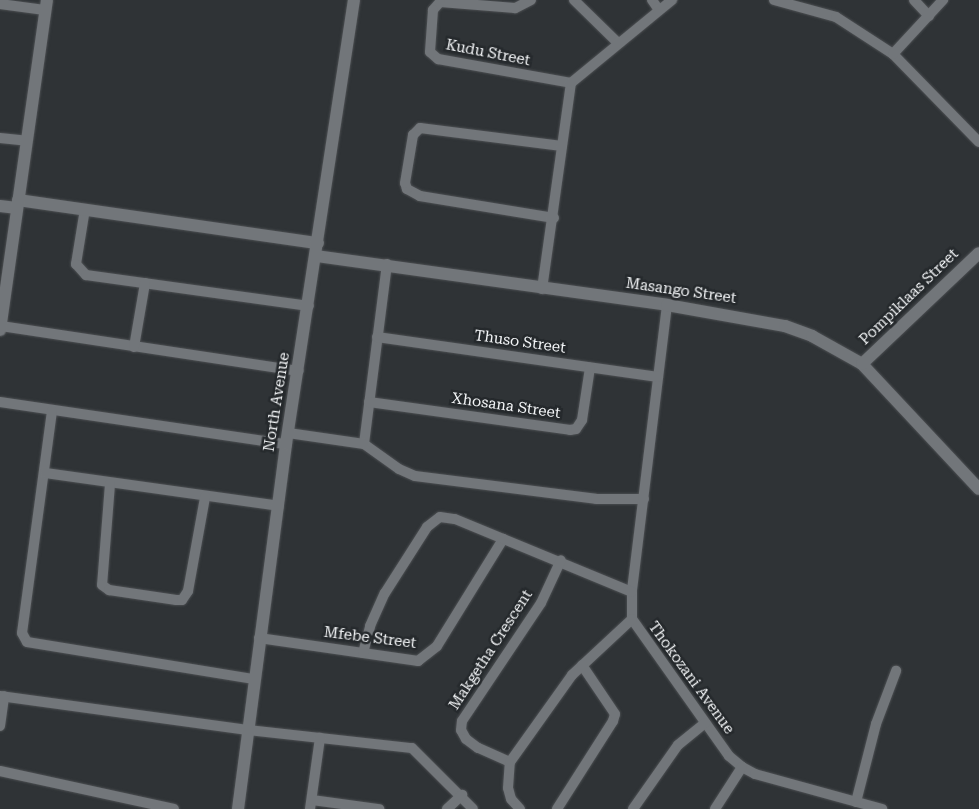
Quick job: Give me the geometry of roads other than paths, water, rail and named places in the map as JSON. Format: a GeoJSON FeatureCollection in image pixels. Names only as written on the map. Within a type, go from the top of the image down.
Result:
{"type":"FeatureCollection","features":[{"type":"Feature","properties":{"kind":"street","name":"North Avenue"},"geometry":{"type":"LineString","coordinates":[[238,809],[259,638],[279,506],[287,438],[309,306],[354,0]]}},
{"type":"Feature","properties":{"kind":"street","name":"Kudu Street"},"geometry":{"type":"LineString","coordinates":[[531,0],[515,8],[440,2],[433,10],[430,52],[438,59],[571,83]]}},
{"type":"Feature","properties":{"kind":"street"},"geometry":{"type":"LineString","coordinates":[[574,0],[618,43]]}},
{"type":"Feature","properties":{"kind":"street"},"geometry":{"type":"LineString","coordinates":[[652,0],[659,10]]}},
{"type":"Feature","properties":{"kind":"street"},"geometry":{"type":"LineString","coordinates":[[542,289],[554,218],[571,83],[672,0]]}},
{"type":"Feature","properties":{"kind":"street"},"geometry":{"type":"LineString","coordinates":[[774,0],[836,17],[894,54],[979,142]]}},
{"type":"Feature","properties":{"kind":"street"},"geometry":{"type":"LineString","coordinates":[[914,0],[929,16]]}},
{"type":"Feature","properties":{"kind":"street"},"geometry":{"type":"LineString","coordinates":[[894,54],[943,0]]}},
{"type":"Feature","properties":{"kind":"street"},"geometry":{"type":"LineString","coordinates":[[0,4],[46,5],[0,328],[299,371]]}},
{"type":"Feature","properties":{"kind":"street"},"geometry":{"type":"LineString","coordinates":[[554,218],[420,196],[407,188],[405,183],[413,135],[420,128],[562,146]]}},
{"type":"Feature","properties":{"kind":"street"},"geometry":{"type":"LineString","coordinates":[[0,138],[27,141]]}},
{"type":"Feature","properties":{"kind":"street","name":"Masango Street"},"geometry":{"type":"LineString","coordinates":[[0,206],[18,204],[85,209],[387,264],[542,289],[666,305],[785,326],[812,336],[862,364],[979,489]]}},
{"type":"Feature","properties":{"kind":"street"},"geometry":{"type":"LineString","coordinates":[[85,209],[77,268],[86,275],[309,306]]}},
{"type":"Feature","properties":{"kind":"street","name":"Pompiklaas Street"},"geometry":{"type":"LineString","coordinates":[[862,364],[979,253]]}},
{"type":"Feature","properties":{"kind":"street"},"geometry":{"type":"LineString","coordinates":[[364,444],[387,264]]}},
{"type":"Feature","properties":{"kind":"street"},"geometry":{"type":"LineString","coordinates":[[134,346],[145,283]]}},
{"type":"Feature","properties":{"kind":"street","name":"Thokozani Avenue"},"geometry":{"type":"LineString","coordinates":[[666,305],[632,592],[632,619],[729,756],[742,767],[755,774],[882,809]]}},
{"type":"Feature","properties":{"kind":"street","name":"Thuso Street"},"geometry":{"type":"LineString","coordinates":[[378,337],[658,377]]}},
{"type":"Feature","properties":{"kind":"street","name":"Xhosana Street"},"geometry":{"type":"LineString","coordinates":[[369,402],[570,430],[576,429],[582,420],[590,368]]}},
{"type":"Feature","properties":{"kind":"street"},"geometry":{"type":"LineString","coordinates":[[0,402],[52,411],[287,438],[364,444],[399,469],[415,476],[596,499],[644,499]]}},
{"type":"Feature","properties":{"kind":"street"},"geometry":{"type":"LineString","coordinates":[[52,411],[22,633],[27,642],[254,679]]}},
{"type":"Feature","properties":{"kind":"street"},"geometry":{"type":"LineString","coordinates":[[45,473],[110,484],[279,506]]}},
{"type":"Feature","properties":{"kind":"street"},"geometry":{"type":"LineString","coordinates":[[110,484],[102,585],[109,590],[176,600],[182,600],[188,591],[205,497]]}},
{"type":"Feature","properties":{"kind":"street"},"geometry":{"type":"LineString","coordinates":[[363,653],[376,609],[433,522],[447,517],[561,560],[632,592]]}},
{"type":"Feature","properties":{"kind":"street","name":"Mfebe Street"},"geometry":{"type":"LineString","coordinates":[[259,638],[418,661],[431,653],[480,580],[502,539]]}},
{"type":"Feature","properties":{"kind":"street","name":"Makgetha Crescent"},"geometry":{"type":"LineString","coordinates":[[510,762],[478,748],[466,739],[461,730],[462,721],[541,603],[561,560]]}},
{"type":"Feature","properties":{"kind":"street"},"geometry":{"type":"LineString","coordinates":[[520,809],[511,799],[508,788],[510,762],[559,691],[582,665],[632,619]]}},
{"type":"Feature","properties":{"kind":"street"},"geometry":{"type":"LineString","coordinates":[[558,809],[613,722],[615,714],[582,665]]}},
{"type":"Feature","properties":{"kind":"street"},"geometry":{"type":"LineString","coordinates":[[856,802],[876,724],[896,671]]}},
{"type":"Feature","properties":{"kind":"street"},"geometry":{"type":"LineString","coordinates":[[0,726],[2,696],[248,730],[412,748],[462,795],[473,809]]}},
{"type":"Feature","properties":{"kind":"street"},"geometry":{"type":"LineString","coordinates":[[633,809],[678,745],[705,723]]}},
{"type":"Feature","properties":{"kind":"street"},"geometry":{"type":"LineString","coordinates":[[320,738],[311,804],[379,809]]}},
{"type":"Feature","properties":{"kind":"street"},"geometry":{"type":"LineString","coordinates":[[715,809],[742,767]]}},
{"type":"Feature","properties":{"kind":"street"},"geometry":{"type":"LineString","coordinates":[[0,771],[174,809]]}},
{"type":"Feature","properties":{"kind":"street"},"geometry":{"type":"LineString","coordinates":[[447,809],[462,795]]}}]}
